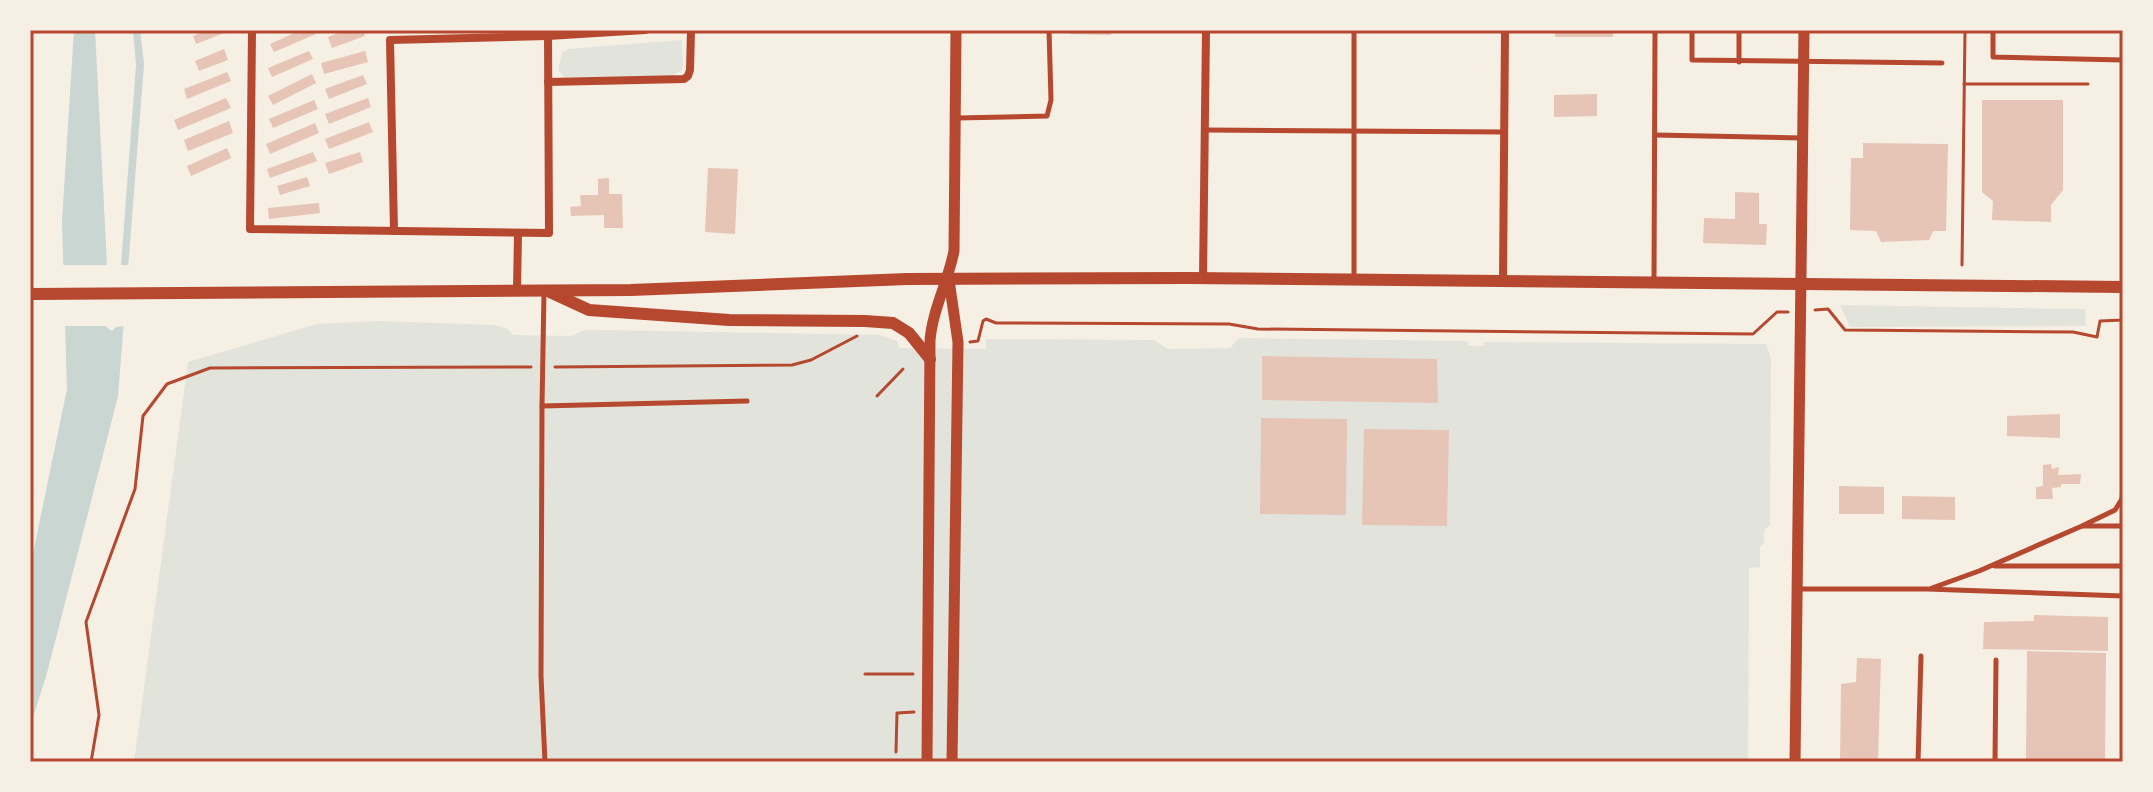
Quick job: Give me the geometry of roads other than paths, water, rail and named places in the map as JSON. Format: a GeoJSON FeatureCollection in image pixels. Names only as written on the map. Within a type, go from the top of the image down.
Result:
{"type":"FeatureCollection","features":[{"type":"Feature","properties":{"kind":"main road"},"geometry":{"type":"LineString","coordinates":[[30,294],[647,290],[949,279],[1203,278],[2123,287]]}},
{"type":"Feature","properties":{"kind":"main road"},"geometry":{"type":"LineString","coordinates":[[544,290],[589,310],[729,320],[893,323],[909,333],[930,359]]}},
{"type":"Feature","properties":{"kind":"street"},"geometry":{"type":"LineString","coordinates":[[252,30],[250,229],[549,233],[548,36]]}},
{"type":"Feature","properties":{"kind":"street"},"geometry":{"type":"LineString","coordinates":[[394,231],[390,40],[645,30]]}},
{"type":"Feature","properties":{"kind":"street"},"geometry":{"type":"LineString","coordinates":[[548,82],[684,79],[690,70],[691,30]]}},
{"type":"Feature","properties":{"kind":"street"},"geometry":{"type":"LineString","coordinates":[[927,762],[931,324],[949,279],[954,251],[956,30]]}},
{"type":"Feature","properties":{"kind":"street"},"geometry":{"type":"LineString","coordinates":[[1203,278],[1206,30]]}},
{"type":"Feature","properties":{"kind":"street"},"geometry":{"type":"LineString","coordinates":[[1503,281],[1505,30]]}},
{"type":"Feature","properties":{"kind":"street"},"geometry":{"type":"LineString","coordinates":[[1795,762],[1804,30]]}},
{"type":"Feature","properties":{"kind":"street"},"geometry":{"type":"LineString","coordinates":[[517,290],[518,233]]}},
{"type":"Feature","properties":{"kind":"street"},"geometry":{"type":"LineString","coordinates":[[949,279],[958,342],[952,762]]}},
{"type":"Feature","properties":{"kind":"lane"},"geometry":{"type":"LineString","coordinates":[[956,118],[1047,116],[1051,100],[1049,30]]}},
{"type":"Feature","properties":{"kind":"lane"},"geometry":{"type":"LineString","coordinates":[[1354,30],[1354,280]]}},
{"type":"Feature","properties":{"kind":"lane"},"geometry":{"type":"LineString","coordinates":[[1654,283],[1655,30]]}},
{"type":"Feature","properties":{"kind":"lane"},"geometry":{"type":"LineString","coordinates":[[1692,30],[1692,60],[1942,63]]}},
{"type":"Feature","properties":{"kind":"lane"},"geometry":{"type":"LineString","coordinates":[[1739,30],[1739,62]]}},
{"type":"Feature","properties":{"kind":"lane"},"geometry":{"type":"LineString","coordinates":[[1993,30],[1993,57],[2123,60]]}},
{"type":"Feature","properties":{"kind":"lane"},"geometry":{"type":"LineString","coordinates":[[1205,130],[1504,132]]}},
{"type":"Feature","properties":{"kind":"lane"},"geometry":{"type":"LineString","coordinates":[[1655,135],[1803,138]]}},
{"type":"Feature","properties":{"kind":"lane"},"geometry":{"type":"LineString","coordinates":[[544,290],[541,676],[545,762]]}},
{"type":"Feature","properties":{"kind":"lane"},"geometry":{"type":"LineString","coordinates":[[542,406],[747,401]]}},
{"type":"Feature","properties":{"kind":"lane"},"geometry":{"type":"LineString","coordinates":[[1927,589],[1950,583],[2115,510],[2122,500],[2123,485]]}},
{"type":"Feature","properties":{"kind":"lane"},"geometry":{"type":"LineString","coordinates":[[2082,526],[2123,526]]}},
{"type":"Feature","properties":{"kind":"lane"},"geometry":{"type":"LineString","coordinates":[[1990,566],[2123,566]]}},
{"type":"Feature","properties":{"kind":"lane"},"geometry":{"type":"LineString","coordinates":[[1796,589],[1927,589],[2123,596]]}},
{"type":"Feature","properties":{"kind":"lane"},"geometry":{"type":"LineString","coordinates":[[1918,762],[1921,656]]}},
{"type":"Feature","properties":{"kind":"lane"},"geometry":{"type":"LineString","coordinates":[[1995,762],[1996,660]]}}]}
